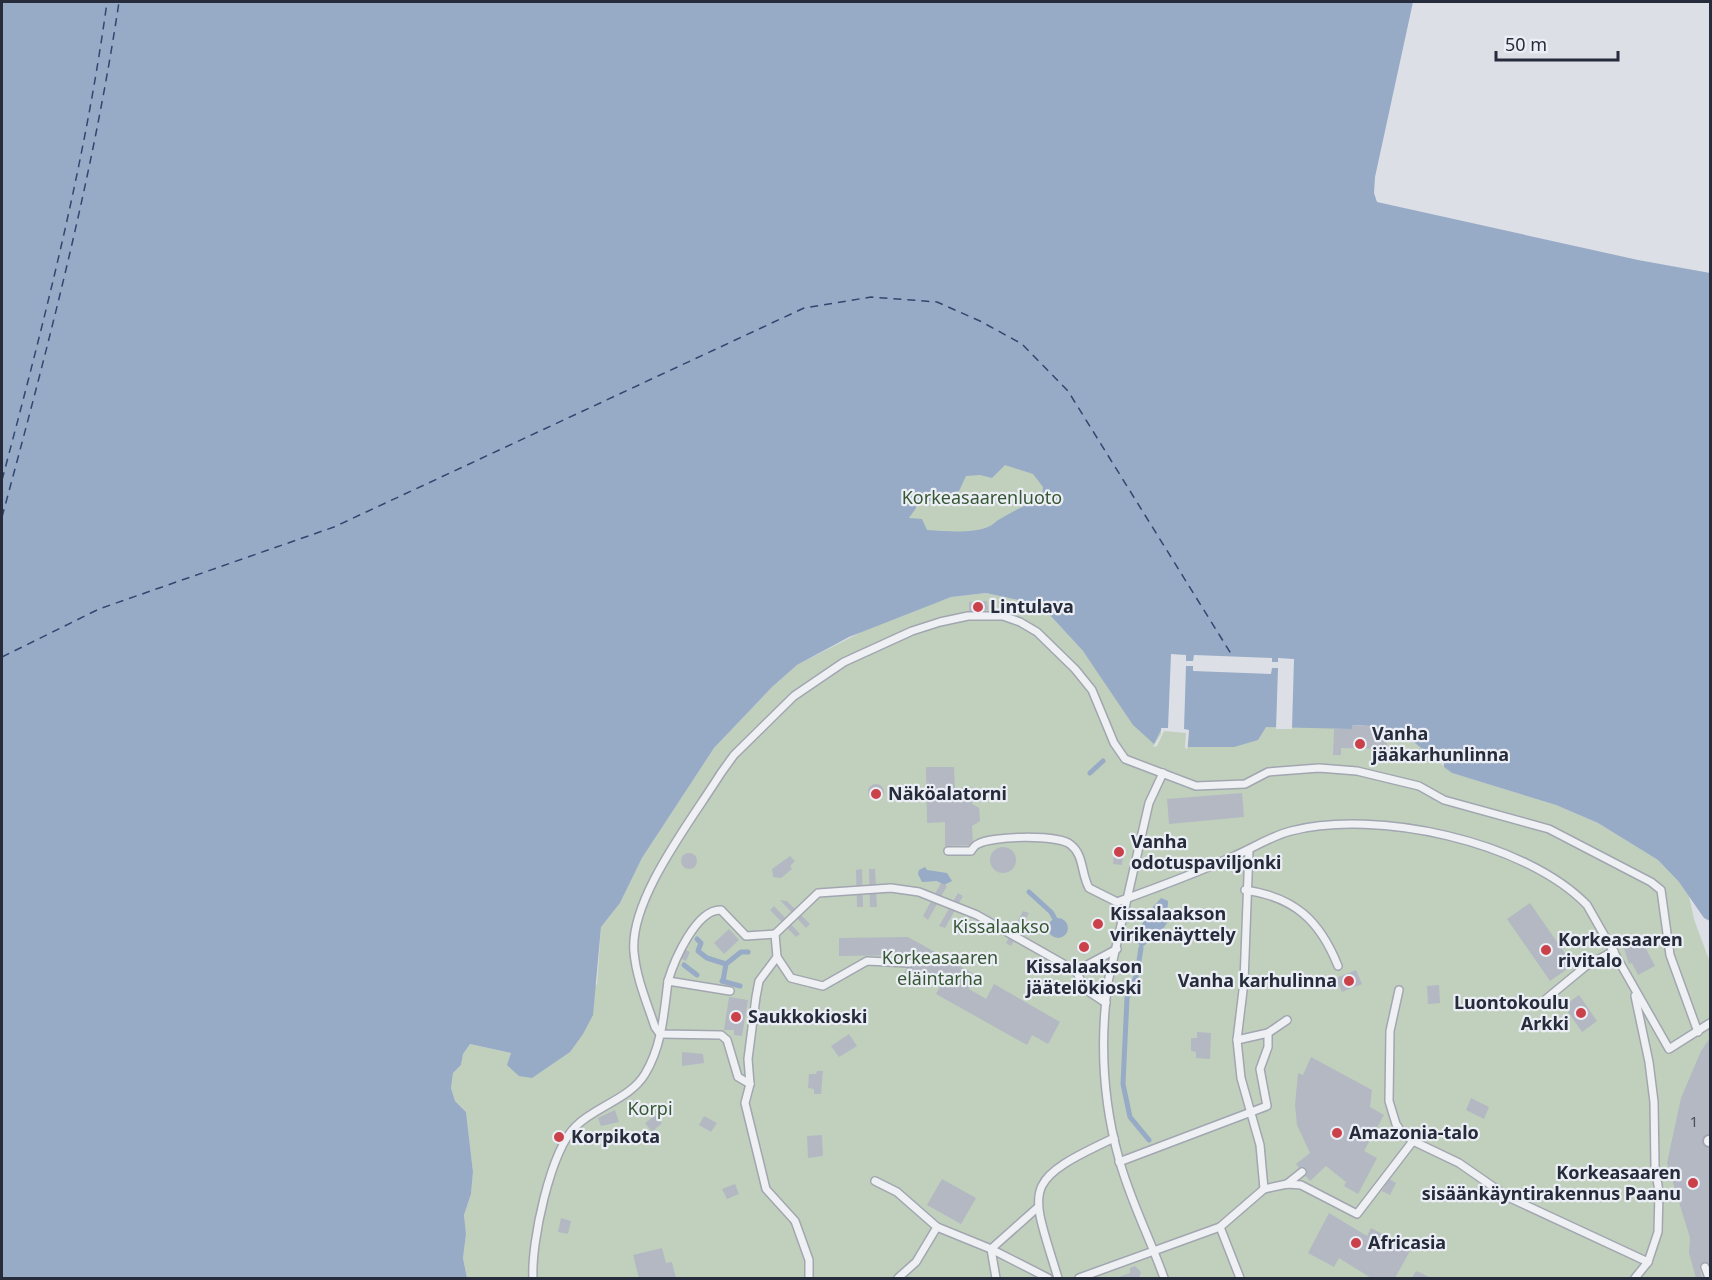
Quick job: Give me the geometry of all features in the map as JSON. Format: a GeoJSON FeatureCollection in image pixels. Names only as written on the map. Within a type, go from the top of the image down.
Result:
{"type":"FeatureCollection","features":[{"type":"Feature","properties":{"kind":"lane"},"geometry":{"type":"LineString","coordinates":[[660,1034],[652,1018],[634,952],[635,932],[647,892],[734,755],[794,696],[844,662],[912,631],[940,622],[988,615],[1020,622],[1054,647],[1092,690],[1106,718],[1114,743],[1125,759],[1196,786],[1245,784],[1268,772],[1340,768],[1419,786],[1444,800],[1549,829],[1651,882],[1661,890],[1670,955],[1698,1032]]}},
{"type":"Feature","properties":{"kind":"lane"},"geometry":{"type":"LineString","coordinates":[[1163,773],[1149,803],[1106,1003],[1104,1069],[1119,1162],[1164,1278]]}},
{"type":"Feature","properties":{"kind":"lane"},"geometry":{"type":"LineString","coordinates":[[948,851],[971,850],[978,843],[1000,840],[1060,839],[1070,843],[1078,852],[1089,888],[1117,902],[1158,889],[1289,831],[1351,823],[1408,827],[1453,838],[1527,864],[1572,890],[1587,905],[1670,1049],[1710,1023]]}},
{"type":"Feature","properties":{"kind":"lane"},"geometry":{"type":"LineString","coordinates":[[1248,850],[1244,982],[1237,1040],[1241,1078],[1252,1110],[1260,1145],[1264,1189]]}},
{"type":"Feature","properties":{"kind":"lane"},"geometry":{"type":"LineString","coordinates":[[532,1278],[544,1195],[553,1168],[568,1137],[575,1126],[609,1105],[644,1076],[658,1049],[668,981],[681,946],[704,917],[714,910],[721,910],[746,936],[775,934],[818,893],[898,888],[919,892],[977,915],[1076,971],[1085,989],[1106,1003]]}},
{"type":"Feature","properties":{"kind":"lane"},"geometry":{"type":"LineString","coordinates":[[1245,890],[1257,892],[1299,908],[1323,932],[1338,966]]}},
{"type":"Feature","properties":{"kind":"lane"},"geometry":{"type":"LineString","coordinates":[[775,934],[777,957],[791,978],[823,986],[867,961],[909,963]]}},
{"type":"Feature","properties":{"kind":"lane"},"geometry":{"type":"LineString","coordinates":[[1076,971],[1118,949]]}},
{"type":"Feature","properties":{"kind":"lane"},"geometry":{"type":"LineString","coordinates":[[1546,999],[1586,966],[1614,951]]}},
{"type":"Feature","properties":{"kind":"lane"},"geometry":{"type":"LineString","coordinates":[[777,957],[759,981],[748,1059],[750,1084],[745,1103],[766,1189],[795,1221],[809,1260],[809,1278]]}},
{"type":"Feature","properties":{"kind":"lane"},"geometry":{"type":"LineString","coordinates":[[668,981],[730,991]]}},
{"type":"Feature","properties":{"kind":"lane"},"geometry":{"type":"LineString","coordinates":[[1634,987],[1649,1062],[1654,1102],[1655,1166],[1659,1191],[1658,1232],[1648,1262],[1635,1278]]}},
{"type":"Feature","properties":{"kind":"lane"},"geometry":{"type":"LineString","coordinates":[[1399,990],[1390,1031],[1389,1101],[1396,1124],[1413,1141],[1453,1159],[1488,1186],[1517,1202],[1648,1262]]}},
{"type":"Feature","properties":{"kind":"lane"},"geometry":{"type":"LineString","coordinates":[[1237,1040],[1268,1033],[1287,1020]]}},
{"type":"Feature","properties":{"kind":"lane"},"geometry":{"type":"LineString","coordinates":[[1119,1162],[1267,1106],[1260,1070],[1268,1047],[1268,1033]]}},
{"type":"Feature","properties":{"kind":"lane"},"geometry":{"type":"LineString","coordinates":[[660,1034],[721,1035],[727,1041],[738,1077],[750,1084]]}},
{"type":"Feature","properties":{"kind":"lane"},"geometry":{"type":"LineString","coordinates":[[1058,1278],[1037,1208],[1040,1184],[1050,1173],[1114,1138]]}},
{"type":"Feature","properties":{"kind":"lane"},"geometry":{"type":"LineString","coordinates":[[1079,1278],[1220,1227],[1264,1189],[1287,1184],[1312,1190],[1357,1214],[1413,1141]]}},
{"type":"Feature","properties":{"kind":"lane"},"geometry":{"type":"LineString","coordinates":[[1287,1184],[1302,1172]]}},
{"type":"Feature","properties":{"kind":"lane"},"geometry":{"type":"LineString","coordinates":[[875,1181],[897,1192],[937,1227],[991,1249],[1048,1278]]}},
{"type":"Feature","properties":{"kind":"lane"},"geometry":{"type":"LineString","coordinates":[[991,1249],[1037,1208]]}},
{"type":"Feature","properties":{"kind":"lane"},"geometry":{"type":"LineString","coordinates":[[898,1278],[916,1262],[937,1227]]}},
{"type":"Feature","properties":{"kind":"lane"},"geometry":{"type":"LineString","coordinates":[[1220,1227],[1240,1278]]}},
{"type":"Feature","properties":{"kind":"lane"},"geometry":{"type":"LineString","coordinates":[[991,1249],[996,1278]]}},
{"type":"Feature","properties":{"kind":"lane"},"geometry":{"type":"LineString","coordinates":[[1705,1267],[1709,1278]]}},
{"type":"Feature","properties":{"kind":"green space","name":"Korkeasaarenluoto"},"geometry":{"type":"Polygon","coordinates":[[[919,450],[1086,476],[907,573],[889,463],[919,450]]]}},
{"type":"Feature","properties":{"kind":"green space","name":"Korkeasaaren eläintarha"},"geometry":{"type":"Polygon","coordinates":[[[986,593],[1031,603],[1048,613],[1083,651],[1109,686],[1161,728],[1370,726],[1411,738],[1452,773],[1556,805],[1598,823],[1658,860],[1689,896],[1694,919],[1709,960],[1710,1278],[467,1278],[463,1258],[466,1234],[464,1215],[471,1194],[473,1172],[466,1112],[455,1101],[451,1088],[453,1073],[461,1065],[463,1054],[470,1044],[511,1053],[508,1065],[597,984],[601,927],[620,903],[642,858],[714,748],[772,687],[797,665],[881,622],[951,597],[986,593]]]}},
{"type":"Feature","properties":{"kind":"water"},"geometry":{"type":"Polygon","coordinates":[[[2,2],[1413,2],[1375,177],[1374,193],[1377,202],[1638,260],[1710,273],[1710,921],[1704,918],[1679,882],[1658,860],[1598,823],[1556,805],[1452,773],[1444,767],[1443,756],[1436,753],[1429,755],[1409,739],[1396,733],[1370,730],[1370,726],[1353,725],[1352,729],[1266,727],[1258,740],[1234,747],[1188,747],[1189,730],[1162,728],[1154,744],[1133,725],[1083,651],[1048,613],[1031,603],[986,593],[951,597],[849,637],[797,665],[772,687],[714,748],[642,858],[620,903],[601,927],[593,1015],[570,1052],[532,1078],[519,1076],[507,1065],[511,1053],[470,1044],[463,1054],[461,1065],[453,1073],[451,1088],[455,1101],[466,1112],[473,1172],[471,1194],[464,1215],[466,1234],[463,1258],[467,1278],[2,1278],[2,2]],[[1005,465],[992,478],[980,475],[966,476],[959,491],[933,501],[914,501],[916,508],[909,518],[922,519],[927,530],[966,531],[988,527],[1015,510],[1042,498],[1043,487],[1033,474],[1005,465]]]}},
{"type":"Feature","properties":{"kind":"water"},"geometry":{"type":"Polygon","coordinates":[[[925,867],[927,870],[947,873],[952,881],[944,885],[937,881],[922,882],[918,874],[919,870],[925,867]]]}},
{"type":"Feature","properties":{"kind":"water"},"geometry":{"type":"Polygon","coordinates":[[[1161,898],[1168,901],[1167,923],[1161,932],[1141,948],[1138,943],[1144,917],[1161,898]]]}},
{"type":"Feature","properties":{"kind":"water"},"geometry":{"type":"Polygon","coordinates":[[[1054,918],[1062,918],[1068,924],[1068,932],[1062,938],[1054,938],[1048,932],[1048,924],[1054,918]]]}},
{"type":"Feature","properties":{"kind":"pier"},"geometry":{"type":"Polygon","coordinates":[[[1171,654],[1186,655],[1186,661],[1193,661],[1194,655],[1272,658],[1272,662],[1278,662],[1278,658],[1294,659],[1292,729],[1276,729],[1278,668],[1272,668],[1271,674],[1193,671],[1193,666],[1186,666],[1184,729],[1189,730],[1187,750],[1185,747],[1186,733],[1164,731],[1157,746],[1153,747],[1161,734],[1161,728],[1168,728],[1171,654]]]}},
{"type":"Feature","properties":{"kind":"building","name":"Lintulava"},"geometry":{"type":"Polygon","coordinates":[[[987,601],[988,610],[969,612],[969,602],[987,601]]]}},
{"type":"Feature","properties":{"kind":"building","name":"Vanha jääkarhunlinna"},"geometry":{"type":"Polygon","coordinates":[[[1352,725],[1370,726],[1370,730],[1387,731],[1387,757],[1380,758],[1380,749],[1341,748],[1341,755],[1333,755],[1334,729],[1352,729],[1352,725]]]}},
{"type":"Feature","properties":{"kind":"building"},"geometry":{"type":"Polygon","coordinates":[[[926,767],[954,767],[955,791],[963,791],[963,787],[971,787],[972,804],[979,808],[980,821],[972,826],[973,845],[945,846],[945,822],[927,823],[926,767]]]}},
{"type":"Feature","properties":{"kind":"building","name":"Näköalatorni"},"geometry":{"type":"Polygon","coordinates":[[[876,784],[882,786],[884,792],[882,798],[876,800],[870,798],[868,792],[870,786],[876,784]]]}},
{"type":"Feature","properties":{"kind":"building"},"geometry":{"type":"Polygon","coordinates":[[[1242,793],[1244,817],[1169,824],[1167,799],[1242,793]]]}},
{"type":"Feature","properties":{"kind":"building","name":"Vanha odotuspaviljonki"},"geometry":{"type":"Polygon","coordinates":[[[1115,845],[1124,846],[1122,865],[1113,864],[1115,845]]]}},
{"type":"Feature","properties":{"kind":"building"},"geometry":{"type":"Polygon","coordinates":[[[1003,847],[1012,851],[1016,860],[1012,869],[1003,873],[994,869],[990,860],[994,851],[1003,847]]]}},
{"type":"Feature","properties":{"kind":"building"},"geometry":{"type":"Polygon","coordinates":[[[689,853],[697,861],[689,869],[681,861],[689,853]]]}},
{"type":"Feature","properties":{"kind":"building"},"geometry":{"type":"Polygon","coordinates":[[[790,856],[795,861],[790,866],[792,869],[781,878],[773,877],[772,869],[790,856]]]}},
{"type":"Feature","properties":{"kind":"building"},"geometry":{"type":"Polygon","coordinates":[[[862,869],[863,907],[857,907],[856,870],[862,869]]]}},
{"type":"Feature","properties":{"kind":"building"},"geometry":{"type":"Polygon","coordinates":[[[869,869],[875,869],[877,907],[870,907],[869,869]]]}},
{"type":"Feature","properties":{"kind":"building"},"geometry":{"type":"Polygon","coordinates":[[[941,883],[947,886],[928,920],[923,916],[941,883]]]}},
{"type":"Feature","properties":{"kind":"building"},"geometry":{"type":"Polygon","coordinates":[[[958,893],[963,896],[945,928],[939,926],[958,893]]]}},
{"type":"Feature","properties":{"kind":"building"},"geometry":{"type":"Polygon","coordinates":[[[780,900],[787,901],[810,924],[806,928],[780,900]]]}},
{"type":"Feature","properties":{"kind":"building","name":"Korkeasaaren rivitalo"},"geometry":{"type":"Polygon","coordinates":[[[1530,903],[1573,965],[1550,981],[1507,919],[1530,903]]]}},
{"type":"Feature","properties":{"kind":"building"},"geometry":{"type":"Polygon","coordinates":[[[774,906],[800,934],[796,937],[770,910],[774,906]]]}},
{"type":"Feature","properties":{"kind":"building"},"geometry":{"type":"Polygon","coordinates":[[[1023,911],[1029,913],[1011,946],[1006,943],[1023,911]]]}},
{"type":"Feature","properties":{"kind":"building","name":"Kissalaakson virikenäyttely"},"geometry":{"type":"Polygon","coordinates":[[[1093,921],[1105,922],[1104,928],[1092,927],[1093,921]]]}},
{"type":"Feature","properties":{"kind":"building"},"geometry":{"type":"Polygon","coordinates":[[[729,929],[739,940],[724,954],[714,943],[729,929]]]}},
{"type":"Feature","properties":{"kind":"building"},"geometry":{"type":"Polygon","coordinates":[[[908,937],[976,975],[969,989],[986,999],[994,984],[1060,1022],[1048,1044],[1032,1035],[1027,1045],[936,994],[941,985],[918,972],[914,979],[904,973],[911,959],[903,955],[839,956],[839,938],[908,937]]]}},
{"type":"Feature","properties":{"kind":"building"},"geometry":{"type":"Polygon","coordinates":[[[1641,939],[1655,966],[1638,975],[1632,963],[1629,964],[1624,948],[1641,939]]]}},
{"type":"Feature","properties":{"kind":"building","name":"Kissalaakson jäätelökioski"},"geometry":{"type":"Polygon","coordinates":[[[1083,942],[1089,945],[1084,955],[1078,952],[1083,942]]]}},
{"type":"Feature","properties":{"kind":"building"},"geometry":{"type":"Polygon","coordinates":[[[684,949],[690,952],[686,961],[680,958],[684,949]]]}},
{"type":"Feature","properties":{"kind":"building","name":"Vanha karhulinna"},"geometry":{"type":"Polygon","coordinates":[[[1356,970],[1362,984],[1342,992],[1336,978],[1356,970]]]}},
{"type":"Feature","properties":{"kind":"building"},"geometry":{"type":"Polygon","coordinates":[[[1439,985],[1440,1003],[1428,1004],[1427,986],[1439,985]]]}},
{"type":"Feature","properties":{"kind":"building","name":"Luontokoulu Arkki"},"geometry":{"type":"Polygon","coordinates":[[[1579,995],[1597,1021],[1582,1032],[1564,1006],[1579,995]]]}},
{"type":"Feature","properties":{"kind":"building","name":"Saukkokioski"},"geometry":{"type":"Polygon","coordinates":[[[729,997],[748,1000],[742,1036],[734,1035],[734,1030],[724,1030],[729,997]]]}},
{"type":"Feature","properties":{"kind":"building"},"geometry":{"type":"Polygon","coordinates":[[[1197,1032],[1211,1033],[1210,1059],[1196,1058],[1196,1052],[1191,1051],[1191,1038],[1197,1038],[1197,1032]]]}},
{"type":"Feature","properties":{"kind":"building"},"geometry":{"type":"Polygon","coordinates":[[[849,1034],[857,1046],[839,1057],[831,1046],[849,1034]]]}},
{"type":"Feature","properties":{"kind":"building","name":"Korkeasaaren sisäänkäyntirakennus Paanu"},"geometry":{"type":"Polygon","coordinates":[[[1710,1038],[1710,1265],[1700,1269],[1702,1278],[1696,1278],[1689,1253],[1690,1238],[1667,1163],[1681,1098],[1701,1051],[1710,1038]]]}},
{"type":"Feature","properties":{"kind":"building"},"geometry":{"type":"Polygon","coordinates":[[[682,1052],[703,1054],[704,1063],[682,1066],[682,1052]]]}},
{"type":"Feature","properties":{"kind":"building","name":"Amazonia-talo"},"geometry":{"type":"Polygon","coordinates":[[[1311,1057],[1372,1090],[1370,1107],[1384,1115],[1364,1151],[1377,1158],[1358,1194],[1344,1186],[1346,1182],[1326,1166],[1310,1181],[1296,1164],[1310,1153],[1297,1125],[1295,1105],[1298,1073],[1303,1075],[1311,1057]]]}},
{"type":"Feature","properties":{"kind":"building"},"geometry":{"type":"Polygon","coordinates":[[[817,1071],[823,1071],[821,1094],[814,1094],[814,1089],[808,1088],[809,1074],[816,1074],[817,1071]]]}},
{"type":"Feature","properties":{"kind":"building"},"geometry":{"type":"Polygon","coordinates":[[[1471,1098],[1489,1107],[1484,1119],[1466,1110],[1471,1098]]]}},
{"type":"Feature","properties":{"kind":"building"},"geometry":{"type":"Polygon","coordinates":[[[615,1110],[619,1122],[601,1126],[598,1118],[615,1110]]]}},
{"type":"Feature","properties":{"kind":"building"},"geometry":{"type":"Polygon","coordinates":[[[655,1115],[662,1123],[652,1132],[645,1123],[655,1115]]]}},
{"type":"Feature","properties":{"kind":"building"},"geometry":{"type":"Polygon","coordinates":[[[704,1116],[717,1123],[711,1132],[699,1125],[704,1116]]]}},
{"type":"Feature","properties":{"kind":"building","name":"Korpikota"},"geometry":{"type":"Polygon","coordinates":[[[559,1132],[565,1138],[559,1144],[553,1138],[559,1132]]]}},
{"type":"Feature","properties":{"kind":"building"},"geometry":{"type":"Polygon","coordinates":[[[822,1135],[823,1156],[808,1158],[807,1136],[822,1135]]]}},
{"type":"Feature","properties":{"kind":"building"},"geometry":{"type":"Polygon","coordinates":[[[942,1179],[976,1198],[961,1224],[927,1205],[942,1179]]]}},
{"type":"Feature","properties":{"kind":"building"},"geometry":{"type":"Polygon","coordinates":[[[1389,1179],[1396,1183],[1390,1195],[1382,1191],[1389,1179]]]}},
{"type":"Feature","properties":{"kind":"building"},"geometry":{"type":"Polygon","coordinates":[[[735,1184],[739,1194],[727,1199],[722,1189],[735,1184]]]}},
{"type":"Feature","properties":{"kind":"building","name":"Africasia"},"geometry":{"type":"Polygon","coordinates":[[[1329,1213],[1367,1236],[1371,1228],[1411,1249],[1395,1278],[1371,1278],[1339,1258],[1334,1267],[1308,1253],[1329,1213]]]}},
{"type":"Feature","properties":{"kind":"building"},"geometry":{"type":"Polygon","coordinates":[[[561,1218],[571,1221],[568,1234],[558,1232],[561,1218]]]}},
{"type":"Feature","properties":{"kind":"building"},"geometry":{"type":"Polygon","coordinates":[[[662,1248],[666,1263],[672,1262],[676,1278],[639,1278],[633,1255],[662,1248]]]}},
{"type":"Feature","properties":{"kind":"building"},"geometry":{"type":"Polygon","coordinates":[[[1135,1266],[1141,1272],[1139,1278],[1116,1278],[1130,1273],[1130,1268],[1135,1266]]]}},
{"type":"Feature","properties":{"kind":"building"},"geometry":{"type":"Polygon","coordinates":[[[1416,1271],[1421,1273],[1431,1278],[1412,1278],[1416,1271]]]}},
{"type":"Feature","properties":{"kind":"waterway"},"geometry":{"type":"LineString","coordinates":[[1090,773],[1103,761]]}},
{"type":"Feature","properties":{"kind":"waterway"},"geometry":{"type":"LineString","coordinates":[[1029,892],[1051,912],[1055,919]]}},
{"type":"Feature","properties":{"kind":"waterway"},"geometry":{"type":"LineString","coordinates":[[697,939],[701,943],[698,951],[707,958],[726,964]]}},
{"type":"Feature","properties":{"kind":"waterway"},"geometry":{"type":"LineString","coordinates":[[1141,948],[1137,974],[1127,998],[1123,1084],[1130,1117],[1149,1140]]}},
{"type":"Feature","properties":{"kind":"waterway"},"geometry":{"type":"LineString","coordinates":[[723,981],[726,964],[741,952],[748,952]]}},
{"type":"Feature","properties":{"kind":"waterway"},"geometry":{"type":"LineString","coordinates":[[684,965],[697,975]]}},
{"type":"Feature","properties":{"kind":"waterway"},"geometry":{"type":"LineString","coordinates":[[722,981],[740,986]]}},
{"type":"Feature","properties":{"kind":"ferry route"},"geometry":{"type":"LineString","coordinates":[[2,480],[48,302],[75,183],[107,2]]}},
{"type":"Feature","properties":{"kind":"ferry route"},"geometry":{"type":"LineString","coordinates":[[2,517],[83,197],[119,2]]}},
{"type":"Feature","properties":{"kind":"ferry route"},"geometry":{"type":"LineString","coordinates":[[2,657],[99,609],[334,527],[804,308],[871,297],[937,302],[980,321],[1022,344],[1068,391],[1233,657]]}},
{"type":"Feature","properties":{"kind":"place","name":"Lintulava"},"geometry":{"type":"Point","coordinates":[978,607]}},
{"type":"Feature","properties":{"kind":"place","name":"Vanha jääkarhunlinna"},"geometry":{"type":"Point","coordinates":[1360,744]}},
{"type":"Feature","properties":{"kind":"place","name":"Näköalatorni"},"geometry":{"type":"Point","coordinates":[876,794]}},
{"type":"Feature","properties":{"kind":"place","name":"Vanha odotuspaviljonki"},"geometry":{"type":"Point","coordinates":[1119,852]}},
{"type":"Feature","properties":{"kind":"place","name":"Kissalaakson virikenäyttely"},"geometry":{"type":"Point","coordinates":[1098,924]}},
{"type":"Feature","properties":{"kind":"place","name":"Kissalaakson jäätelökioski"},"geometry":{"type":"Point","coordinates":[1084,947]}},
{"type":"Feature","properties":{"kind":"place","name":"Korkeasaaren rivitalo"},"geometry":{"type":"Point","coordinates":[1546,950]}},
{"type":"Feature","properties":{"kind":"place","name":"Vanha karhulinna"},"geometry":{"type":"Point","coordinates":[1349,981]}},
{"type":"Feature","properties":{"kind":"place","name":"Luontokoulu Arkki"},"geometry":{"type":"Point","coordinates":[1581,1013]}},
{"type":"Feature","properties":{"kind":"place","name":"Saukkokioski"},"geometry":{"type":"Point","coordinates":[736,1017]}},
{"type":"Feature","properties":{"kind":"place","name":"Amazonia-talo"},"geometry":{"type":"Point","coordinates":[1337,1133]}},
{"type":"Feature","properties":{"kind":"place","name":"Korpikota"},"geometry":{"type":"Point","coordinates":[559,1137]}},
{"type":"Feature","properties":{"kind":"place","name":"Korkeasaaren sisäänkäyntirakennus Paanu"},"geometry":{"type":"Point","coordinates":[1693,1183]}},
{"type":"Feature","properties":{"kind":"place","name":"Africasia"},"geometry":{"type":"Point","coordinates":[1356,1243]}},
{"type":"Feature","properties":{"kind":"park label","name":"Kissalaakso"},"geometry":{"type":"Point","coordinates":[1001,927]}},
{"type":"Feature","properties":{"kind":"park label","name":"Korpi"},"geometry":{"type":"Point","coordinates":[650,1109]}}]}
